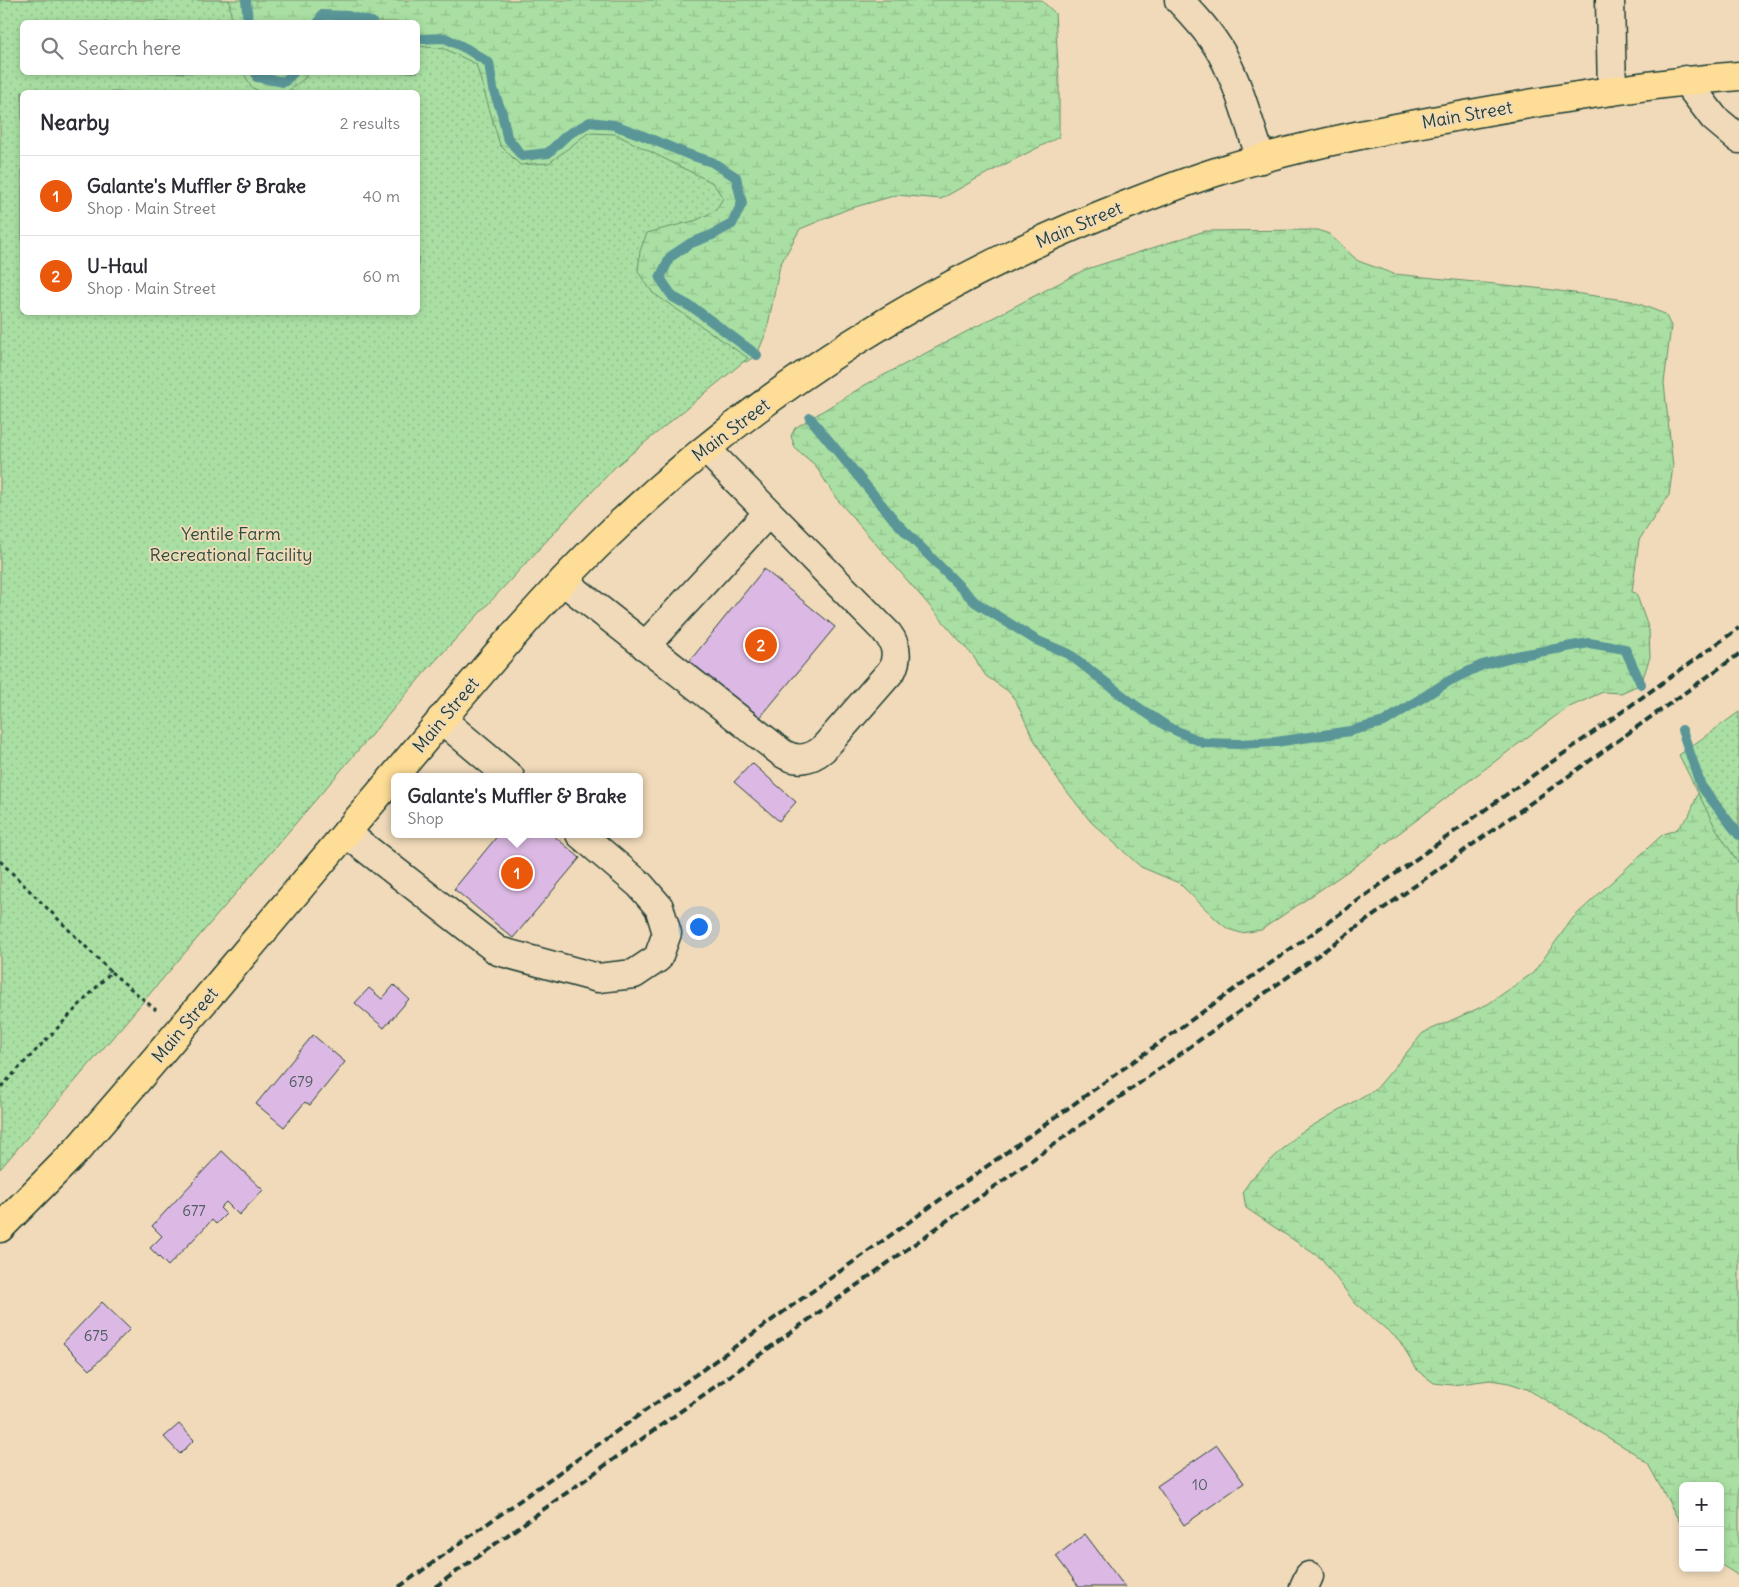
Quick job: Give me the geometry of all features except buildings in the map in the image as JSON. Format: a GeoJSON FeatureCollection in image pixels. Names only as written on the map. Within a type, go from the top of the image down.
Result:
{"type":"FeatureCollection","features":[{"type":"Feature","properties":{"kind":"main road","name":"Main Street"},"geometry":{"type":"LineString","coordinates":[[397,773],[504,646],[563,582],[608,535],[687,464],[749,415],[815,368],[871,331],[932,295],[1046,238],[1102,214],[1215,172],[1261,159],[1363,134],[1535,102],[1685,80],[1739,76]]}},
{"type":"Feature","properties":{"kind":"main road","name":"Main Street"},"geometry":{"type":"LineString","coordinates":[[0,1228],[77,1150],[391,780]]}},
{"type":"Feature","properties":{"kind":"lane"},"geometry":{"type":"LineString","coordinates":[[1179,0],[1199,22],[1225,61],[1242,100],[1261,159]]}},
{"type":"Feature","properties":{"kind":"lane"},"geometry":{"type":"LineString","coordinates":[[1610,0],[1612,91]]}},
{"type":"Feature","properties":{"kind":"lane"},"geometry":{"type":"LineString","coordinates":[[1685,80],[1714,118],[1739,139]]}},
{"type":"Feature","properties":{"kind":"lane"},"geometry":{"type":"LineString","coordinates":[[563,582],[787,756],[800,759],[812,757],[823,749],[892,670],[896,658],[894,645],[888,634],[706,449]]}},
{"type":"Feature","properties":{"kind":"lane"},"geometry":{"type":"LineString","coordinates":[[645,646],[768,512]]}},
{"type":"Feature","properties":{"kind":"lane"},"geometry":{"type":"LineString","coordinates":[[442,719],[505,773]]}},
{"type":"Feature","properties":{"kind":"lane"},"geometry":{"type":"LineString","coordinates":[[346,833],[498,951],[598,978],[634,974],[658,958],[667,933],[659,907],[640,885],[585,838]]}},
{"type":"Feature","properties":{"kind":"path"},"geometry":{"type":"LineString","coordinates":[[0,861],[111,972],[180,1030]]}},
{"type":"Feature","properties":{"kind":"path"},"geometry":{"type":"LineString","coordinates":[[0,1088],[111,972]]}},
{"type":"Feature","properties":{"kind":"green space"},"geometry":{"type":"Polygon","coordinates":[[[0,0],[1041,0],[1055,13],[1059,83],[1059,137],[941,199],[897,195],[848,209],[800,229],[780,265],[767,330],[757,355],[746,362],[700,342],[13,433],[0,0]]]}},
{"type":"Feature","properties":{"kind":"green space","name":"Yentile Farm Recreational Facility"},"geometry":{"type":"Polygon","coordinates":[[[0,0],[229,0],[232,20],[20,20],[20,75],[245,75],[251,87],[256,90],[20,90],[20,315],[420,315],[420,90],[290,90],[306,75],[420,75],[420,46],[445,49],[476,64],[500,145],[520,165],[549,163],[588,133],[615,134],[713,183],[723,198],[716,210],[697,220],[647,233],[640,251],[638,272],[653,293],[748,358],[615,467],[425,672],[0,1169],[0,0]]]}},
{"type":"Feature","properties":{"kind":"green space"},"geometry":{"type":"Polygon","coordinates":[[[1318,230],[1329,234],[1358,261],[1394,274],[1545,289],[1631,301],[1665,314],[1671,326],[1664,383],[1673,466],[1669,495],[1639,540],[1632,592],[1636,593],[1649,630],[1650,657],[1641,684],[1621,693],[1603,692],[1565,709],[1351,869],[1261,930],[1241,933],[1228,929],[1218,921],[1179,883],[1141,867],[1091,822],[1058,780],[1032,736],[1016,701],[1008,691],[986,676],[973,656],[836,498],[815,465],[795,448],[791,436],[795,428],[865,385],[1084,270],[1205,231],[1318,230]]]}},
{"type":"Feature","properties":{"kind":"green space"},"geometry":{"type":"Polygon","coordinates":[[[1739,712],[1739,864],[1715,827],[1679,755],[1739,712]]]}},
{"type":"Feature","properties":{"kind":"green space"},"geometry":{"type":"Polygon","coordinates":[[[1701,786],[1739,805],[1739,1576],[1724,1567],[1724,1482],[1679,1482],[1679,1521],[1648,1464],[1634,1453],[1527,1389],[1509,1383],[1490,1380],[1452,1385],[1434,1383],[1418,1371],[1399,1340],[1355,1303],[1322,1259],[1246,1208],[1243,1191],[1252,1178],[1300,1133],[1377,1088],[1423,1033],[1488,1004],[1533,973],[1573,918],[1662,835],[1677,829],[1689,816],[1701,786]]]}},
{"type":"Feature","properties":{"kind":"waterway"},"geometry":{"type":"LineString","coordinates":[[246,0],[248,20]]}},
{"type":"Feature","properties":{"kind":"waterway"},"geometry":{"type":"LineString","coordinates":[[320,20],[322,15],[348,16],[364,20]]}},
{"type":"Feature","properties":{"kind":"waterway"},"geometry":{"type":"LineString","coordinates":[[420,39],[445,38],[489,63],[493,89],[502,113],[507,137],[522,156],[548,153],[567,135],[590,122],[614,125],[639,134],[712,162],[736,177],[742,203],[732,224],[712,235],[691,243],[670,257],[660,278],[673,297],[695,309],[757,355]]}},
{"type":"Feature","properties":{"kind":"waterway"},"geometry":{"type":"LineString","coordinates":[[257,75],[257,77],[284,82],[291,75]]}},
{"type":"Feature","properties":{"kind":"waterway"},"geometry":{"type":"LineString","coordinates":[[810,418],[896,522],[975,602],[1036,640],[1069,654],[1136,706],[1168,727],[1204,743],[1276,742],[1350,731],[1384,722],[1449,681],[1482,665],[1516,656],[1589,643],[1625,649],[1641,684]]}},
{"type":"Feature","properties":{"kind":"waterway"},"geometry":{"type":"LineString","coordinates":[[1682,730],[1701,786],[1739,835]]}},
{"type":"Feature","properties":{"kind":"railway"},"geometry":{"type":"LineString","coordinates":[[399,1587],[1739,628]]}},
{"type":"Feature","properties":{"kind":"railway"},"geometry":{"type":"LineString","coordinates":[[435,1587],[1739,654]]}},
{"type":"Feature","properties":{"kind":"place","name":"U-Haul"},"geometry":{"type":"Point","coordinates":[761,645]}},
{"type":"Feature","properties":{"kind":"place","name":"Galante's Muffler & Brake"},"geometry":{"type":"Point","coordinates":[517,873]}}]}
